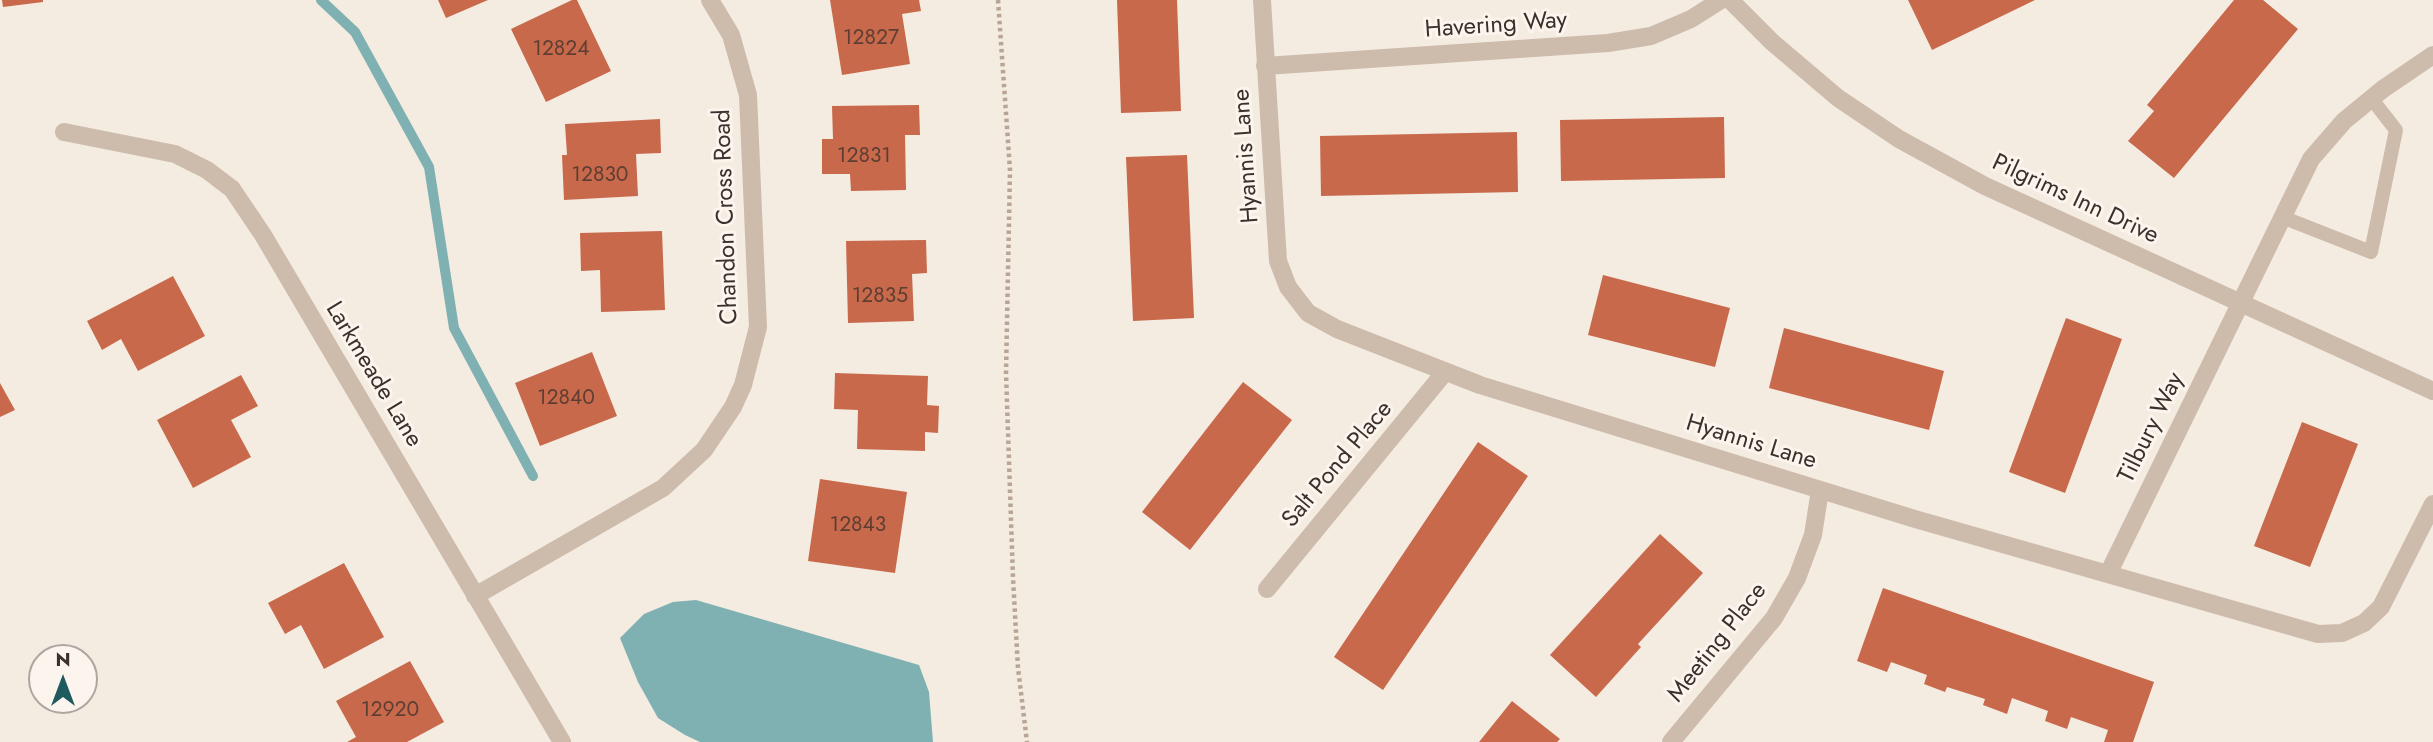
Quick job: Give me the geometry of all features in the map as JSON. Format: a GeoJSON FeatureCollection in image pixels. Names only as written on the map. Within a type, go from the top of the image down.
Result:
{"type":"FeatureCollection","features":[{"type":"Feature","properties":{"kind":"street","name":"Chandon Cross Road"},"geometry":{"type":"LineString","coordinates":[[475,596],[663,488],[704,450],[733,407],[743,385],[758,327],[748,96],[731,35],[710,0]]}},
{"type":"Feature","properties":{"kind":"street","name":"Hyannis Lane"},"geometry":{"type":"LineString","coordinates":[[1262,0],[1278,261],[1288,287],[1308,313],[1337,329],[1480,385],[1820,490],[2318,634],[2342,633],[2364,623],[2381,607],[2433,504]]}},
{"type":"Feature","properties":{"kind":"street","name":"Havering Way"},"geometry":{"type":"LineString","coordinates":[[1265,65],[1608,43],[1651,36],[1690,19],[1721,0]]}},
{"type":"Feature","properties":{"kind":"street","name":"Pilgrims Inn Drive"},"geometry":{"type":"LineString","coordinates":[[1730,0],[1772,42],[1838,98],[1899,139],[1985,186],[2433,391]]}},
{"type":"Feature","properties":{"kind":"street","name":"Tilbury Way"},"geometry":{"type":"LineString","coordinates":[[2108,574],[2311,159],[2344,121],[2371,98],[2433,55]]}},
{"type":"Feature","properties":{"kind":"street","name":"Larkmeade Lane"},"geometry":{"type":"LineString","coordinates":[[64,132],[175,154],[206,170],[232,189],[248,211],[562,742]]}},
{"type":"Feature","properties":{"kind":"street","name":"Salt Pond Place"},"geometry":{"type":"LineString","coordinates":[[1267,589],[1445,372]]}},
{"type":"Feature","properties":{"kind":"street","name":"Meeting Place"},"geometry":{"type":"LineString","coordinates":[[1671,742],[1774,618],[1797,578],[1809,546],[1820,490]]}},
{"type":"Feature","properties":{"kind":"lane"},"geometry":{"type":"LineString","coordinates":[[2282,217],[2371,252],[2396,130],[2371,98]]}},
{"type":"Feature","properties":{"kind":"path"},"geometry":{"type":"LineString","coordinates":[[998,0],[1010,170],[1006,373],[1013,578],[1018,668],[1027,742]]}},
{"type":"Feature","properties":{"kind":"water"},"geometry":{"type":"Polygon","coordinates":[[[696,600],[919,665],[929,692],[933,742],[700,742],[685,735],[658,718],[638,682],[620,638],[644,614],[673,602],[696,600]]]}},
{"type":"Feature","properties":{"kind":"building"},"geometry":{"type":"Polygon","coordinates":[[[2,0],[43,0],[43,2],[3,7],[2,0]]]}},
{"type":"Feature","properties":{"kind":"building"},"geometry":{"type":"Polygon","coordinates":[[[438,0],[488,0],[446,18],[438,0]]]}},
{"type":"Feature","properties":{"kind":"building"},"geometry":{"type":"Polygon","coordinates":[[[577,0],[611,71],[546,102],[511,29],[577,0]]]}},
{"type":"Feature","properties":{"kind":"building"},"geometry":{"type":"Polygon","coordinates":[[[830,0],[919,0],[921,11],[902,14],[910,64],[842,75],[830,0]]]}},
{"type":"Feature","properties":{"kind":"building"},"geometry":{"type":"Polygon","coordinates":[[[1117,0],[1177,0],[1181,111],[1121,113],[1117,0]]]}},
{"type":"Feature","properties":{"kind":"building"},"geometry":{"type":"Polygon","coordinates":[[[1908,0],[2035,0],[1932,50],[1908,0]]]}},
{"type":"Feature","properties":{"kind":"building"},"geometry":{"type":"Polygon","coordinates":[[[2234,0],[2263,0],[2298,29],[2174,178],[2128,141],[2154,111],[2147,105],[2234,0]]]}},
{"type":"Feature","properties":{"kind":"building"},"geometry":{"type":"Polygon","coordinates":[[[919,105],[920,135],[905,135],[906,190],[851,191],[850,174],[822,174],[822,139],[833,139],[832,106],[919,105]]]}},
{"type":"Feature","properties":{"kind":"building"},"geometry":{"type":"Polygon","coordinates":[[[1724,117],[1725,178],[1561,181],[1560,120],[1724,117]]]}},
{"type":"Feature","properties":{"kind":"building"},"geometry":{"type":"Polygon","coordinates":[[[660,119],[661,153],[636,154],[638,196],[564,200],[562,155],[567,155],[565,124],[660,119]]]}},
{"type":"Feature","properties":{"kind":"building"},"geometry":{"type":"Polygon","coordinates":[[[1517,132],[1518,192],[1321,196],[1320,136],[1517,132]]]}},
{"type":"Feature","properties":{"kind":"building"},"geometry":{"type":"Polygon","coordinates":[[[1187,155],[1194,318],[1133,321],[1126,157],[1187,155]]]}},
{"type":"Feature","properties":{"kind":"building"},"geometry":{"type":"Polygon","coordinates":[[[662,231],[665,310],[601,312],[600,270],[581,271],[580,233],[662,231]]]}},
{"type":"Feature","properties":{"kind":"building"},"geometry":{"type":"Polygon","coordinates":[[[926,240],[927,273],[912,274],[914,321],[848,323],[846,241],[926,240]]]}},
{"type":"Feature","properties":{"kind":"building"},"geometry":{"type":"Polygon","coordinates":[[[1603,275],[1730,308],[1715,367],[1588,335],[1603,275]]]}},
{"type":"Feature","properties":{"kind":"building"},"geometry":{"type":"Polygon","coordinates":[[[173,276],[205,336],[138,371],[121,339],[102,350],[87,321],[173,276]]]}},
{"type":"Feature","properties":{"kind":"building"},"geometry":{"type":"Polygon","coordinates":[[[2066,318],[2122,339],[2065,493],[2009,472],[2066,318]]]}},
{"type":"Feature","properties":{"kind":"building"},"geometry":{"type":"Polygon","coordinates":[[[1784,328],[1944,371],[1929,430],[1769,388],[1784,328]]]}},
{"type":"Feature","properties":{"kind":"building"},"geometry":{"type":"Polygon","coordinates":[[[592,352],[617,416],[540,446],[515,383],[592,352]]]}},
{"type":"Feature","properties":{"kind":"building"},"geometry":{"type":"Polygon","coordinates":[[[835,373],[928,376],[927,405],[939,406],[938,433],[925,432],[925,451],[857,449],[858,410],[834,409],[835,373]]]}},
{"type":"Feature","properties":{"kind":"building"},"geometry":{"type":"Polygon","coordinates":[[[241,375],[258,406],[231,420],[251,457],[193,488],[157,420],[241,375]]]}},
{"type":"Feature","properties":{"kind":"building"},"geometry":{"type":"Polygon","coordinates":[[[1243,382],[1292,420],[1190,550],[1142,512],[1243,382]]]}},
{"type":"Feature","properties":{"kind":"building"},"geometry":{"type":"Polygon","coordinates":[[[0,383],[15,410],[0,417],[0,383]]]}},
{"type":"Feature","properties":{"kind":"building"},"geometry":{"type":"Polygon","coordinates":[[[2302,422],[2358,444],[2310,567],[2254,546],[2302,422]]]}},
{"type":"Feature","properties":{"kind":"building"},"geometry":{"type":"Polygon","coordinates":[[[1478,442],[1528,476],[1383,690],[1334,657],[1478,442]]]}},
{"type":"Feature","properties":{"kind":"building"},"geometry":{"type":"Polygon","coordinates":[[[820,479],[907,492],[895,573],[808,561],[820,479]]]}},
{"type":"Feature","properties":{"kind":"building"},"geometry":{"type":"Polygon","coordinates":[[[1660,534],[1703,573],[1638,644],[1641,647],[1596,697],[1550,655],[1660,534]]]}},
{"type":"Feature","properties":{"kind":"building"},"geometry":{"type":"Polygon","coordinates":[[[344,563],[384,637],[324,669],[301,625],[285,634],[268,603],[344,563]]]}},
{"type":"Feature","properties":{"kind":"building"},"geometry":{"type":"Polygon","coordinates":[[[1883,588],[2154,682],[2133,742],[2104,742],[2108,730],[2071,717],[2067,729],[2045,721],[2048,711],[2012,698],[2007,714],[1983,705],[1985,699],[1947,687],[1945,692],[1924,684],[1927,675],[1891,662],[1887,672],[1857,661],[1883,588]]]}},
{"type":"Feature","properties":{"kind":"building"},"geometry":{"type":"Polygon","coordinates":[[[410,661],[444,722],[407,742],[347,742],[356,737],[336,701],[410,661]]]}},
{"type":"Feature","properties":{"kind":"building"},"geometry":{"type":"Polygon","coordinates":[[[1512,701],[1560,739],[1557,742],[1479,742],[1512,701]]]}},
{"type":"Feature","properties":{"kind":"waterway"},"geometry":{"type":"LineString","coordinates":[[321,0],[355,32],[429,167],[454,328],[533,476]]}}]}
